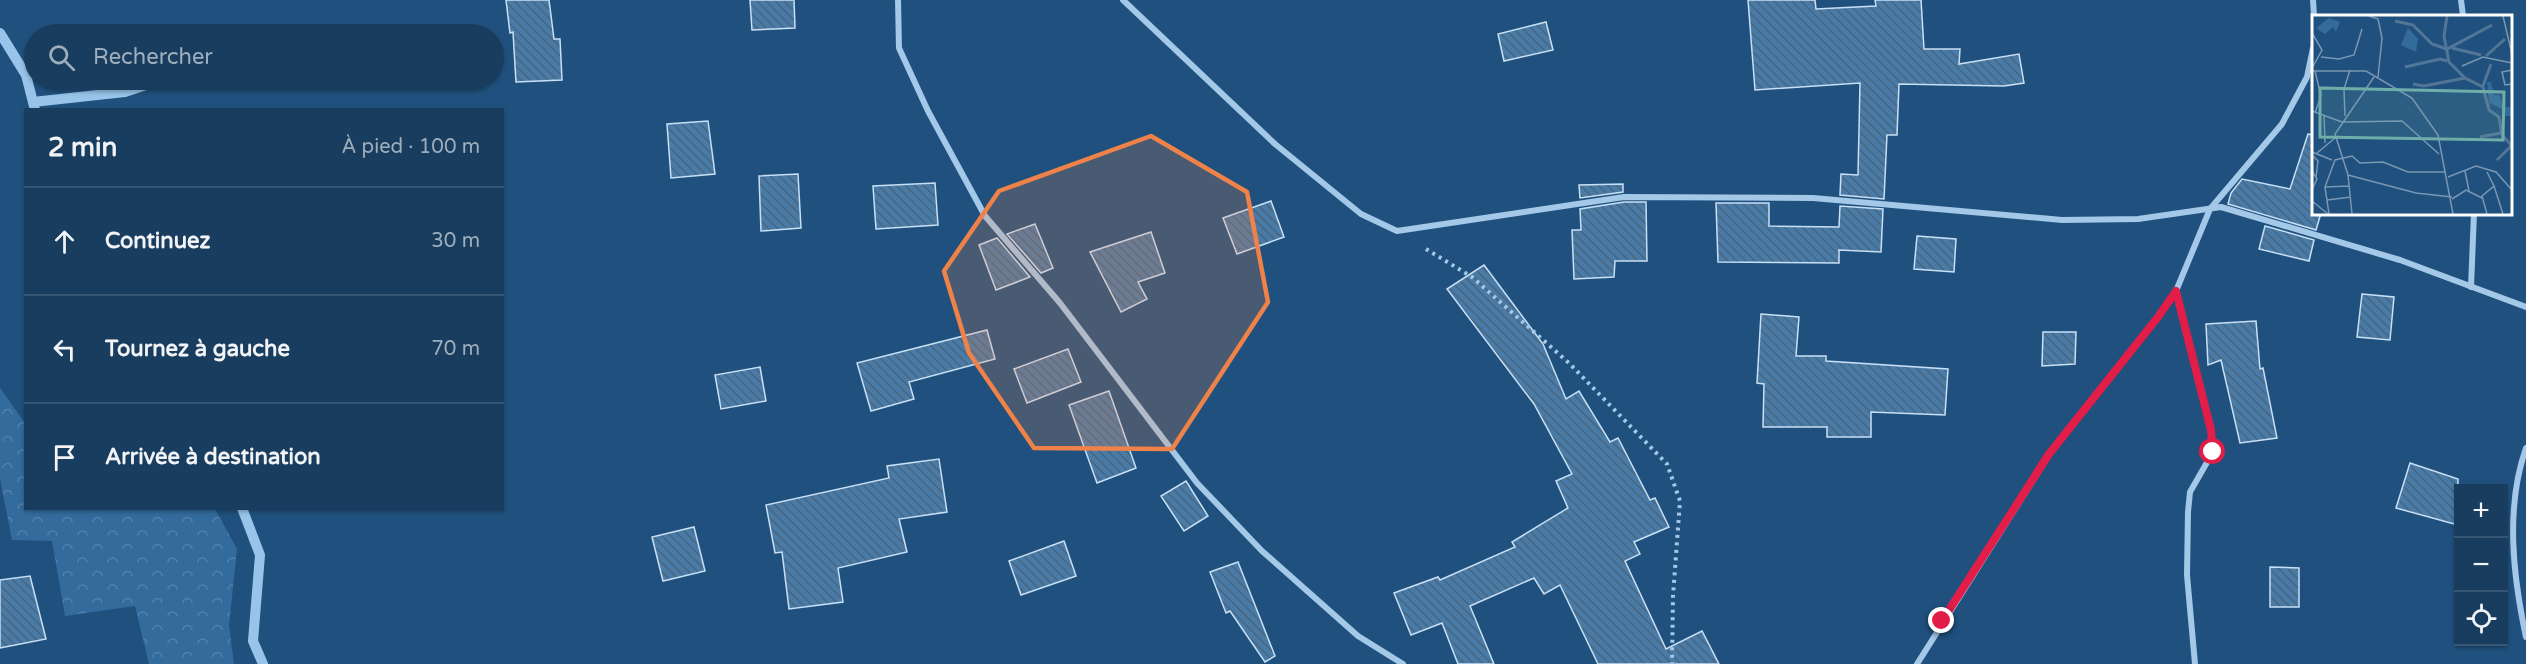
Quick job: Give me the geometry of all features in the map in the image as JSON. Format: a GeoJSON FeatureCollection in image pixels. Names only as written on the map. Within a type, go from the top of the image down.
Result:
{"type":"FeatureCollection","features":[{"type":"Feature","properties":{"kind":"street"},"geometry":{"type":"LineString","coordinates":[[898,0],[899,48],[928,111],[986,216],[1060,303],[1197,483],[1262,551],[1358,636],[1403,664]]}},
{"type":"Feature","properties":{"kind":"street"},"geometry":{"type":"LineString","coordinates":[[1123,0],[1275,144],[1361,214],[1397,231],[1624,197],[1813,198],[2062,220],[2138,219],[2221,207],[2276,221],[2400,260],[2526,307]]}},
{"type":"Feature","properties":{"kind":"street"},"geometry":{"type":"LineString","coordinates":[[2461,0],[2463,15]]}},
{"type":"Feature","properties":{"kind":"street"},"geometry":{"type":"LineString","coordinates":[[1917,664],[2049,454],[2176,291],[2210,208],[2282,124],[2307,77],[2312,53]]}},
{"type":"Feature","properties":{"kind":"street"},"geometry":{"type":"LineString","coordinates":[[2470,287],[2474,214]]}},
{"type":"Feature","properties":{"kind":"street"},"geometry":{"type":"LineString","coordinates":[[2176,291],[2211,430],[2213,452],[2190,492],[2188,512],[2187,575],[2195,664]]}},
{"type":"Feature","properties":{"kind":"street"},"geometry":{"type":"LineString","coordinates":[[2526,448],[2518,470],[2514,564],[2526,637]]}},
{"type":"Feature","properties":{"kind":"path"},"geometry":{"type":"LineString","coordinates":[[1397,231],[1472,277],[1569,363],[1667,464],[1680,501],[1673,596],[1672,664]]}},
{"type":"Feature","properties":{"kind":"highlighted area"},"geometry":{"type":"Polygon","coordinates":[[[1151,136],[1247,192],[1268,302],[1172,449],[1034,448],[969,353],[944,271],[999,191],[1151,136]]]}},
{"type":"Feature","properties":{"kind":"green space"},"geometry":{"type":"Polygon","coordinates":[[[0,388],[24,422],[24,510],[216,510],[237,549],[229,625],[234,664],[149,664],[135,606],[65,616],[52,541],[12,540],[0,479],[0,388]]]}},
{"type":"Feature","properties":{"kind":"building"},"geometry":{"type":"Polygon","coordinates":[[[506,0],[549,0],[554,39],[560,39],[562,80],[516,82],[513,32],[510,33],[506,0]]]}},
{"type":"Feature","properties":{"kind":"building"},"geometry":{"type":"Polygon","coordinates":[[[750,0],[794,0],[795,28],[752,30],[750,0]]]}},
{"type":"Feature","properties":{"kind":"building"},"geometry":{"type":"Polygon","coordinates":[[[1748,0],[1815,0],[1816,9],[1876,6],[1875,0],[1921,0],[1924,49],[1960,49],[1959,64],[2019,54],[2024,83],[2004,86],[1899,84],[1897,135],[1887,135],[1884,199],[1840,195],[1841,174],[1858,175],[1860,83],[1755,90],[1748,0]]]}},
{"type":"Feature","properties":{"kind":"building"},"geometry":{"type":"Polygon","coordinates":[[[1546,22],[1553,50],[1504,61],[1498,34],[1546,22]]]}},
{"type":"Feature","properties":{"kind":"building"},"geometry":{"type":"Polygon","coordinates":[[[708,121],[715,174],[671,178],[667,124],[708,121]]]}},
{"type":"Feature","properties":{"kind":"building"},"geometry":{"type":"Polygon","coordinates":[[[2308,134],[2312,135],[2312,214],[2321,214],[2316,230],[2228,204],[2231,193],[2242,179],[2290,189],[2308,134]]]}},
{"type":"Feature","properties":{"kind":"building"},"geometry":{"type":"Polygon","coordinates":[[[798,174],[801,228],[761,231],[759,176],[798,174]]]}},
{"type":"Feature","properties":{"kind":"building"},"geometry":{"type":"Polygon","coordinates":[[[935,183],[938,225],[876,229],[873,186],[935,183]]]}},
{"type":"Feature","properties":{"kind":"building"},"geometry":{"type":"Polygon","coordinates":[[[1623,184],[1623,192],[1580,198],[1579,185],[1623,184]]]}},
{"type":"Feature","properties":{"kind":"building"},"geometry":{"type":"Polygon","coordinates":[[[1271,201],[1284,237],[1237,254],[1223,218],[1271,201]]]}},
{"type":"Feature","properties":{"kind":"building"},"geometry":{"type":"Polygon","coordinates":[[[1624,202],[1646,202],[1647,261],[1615,261],[1614,277],[1574,279],[1572,230],[1581,230],[1580,209],[1624,202]]]}},
{"type":"Feature","properties":{"kind":"building"},"geometry":{"type":"Polygon","coordinates":[[[1716,203],[1769,203],[1769,226],[1839,227],[1840,206],[1883,209],[1881,252],[1839,250],[1839,263],[1718,262],[1716,203]]]}},
{"type":"Feature","properties":{"kind":"building"},"geometry":{"type":"Polygon","coordinates":[[[1035,224],[1053,268],[1041,273],[1007,234],[1035,224]]]}},
{"type":"Feature","properties":{"kind":"building"},"geometry":{"type":"Polygon","coordinates":[[[2265,226],[2314,240],[2309,261],[2259,249],[2265,226]]]}},
{"type":"Feature","properties":{"kind":"building"},"geometry":{"type":"Polygon","coordinates":[[[1151,232],[1165,273],[1138,282],[1147,299],[1121,312],[1090,252],[1151,232]]]}},
{"type":"Feature","properties":{"kind":"building"},"geometry":{"type":"Polygon","coordinates":[[[1917,236],[1956,239],[1954,272],[1914,269],[1917,236]]]}},
{"type":"Feature","properties":{"kind":"building"},"geometry":{"type":"Polygon","coordinates":[[[997,238],[1030,277],[996,290],[979,245],[997,238]]]}},
{"type":"Feature","properties":{"kind":"building"},"geometry":{"type":"Polygon","coordinates":[[[1484,265],[1543,344],[1566,399],[1579,391],[1610,442],[1618,438],[1650,500],[1655,498],[1669,527],[1634,542],[1640,554],[1625,561],[1666,649],[1702,631],[1719,664],[1598,664],[1560,585],[1544,594],[1534,578],[1470,606],[1494,664],[1458,664],[1442,623],[1411,635],[1394,593],[1438,577],[1440,580],[1515,547],[1512,542],[1568,508],[1556,481],[1572,474],[1534,404],[1447,289],[1484,265]]]}},
{"type":"Feature","properties":{"kind":"building"},"geometry":{"type":"Polygon","coordinates":[[[2362,294],[2394,297],[2390,340],[2357,337],[2362,294]]]}},
{"type":"Feature","properties":{"kind":"building"},"geometry":{"type":"Polygon","coordinates":[[[1761,314],[1799,317],[1796,356],[1826,356],[1826,361],[1948,369],[1945,415],[1871,412],[1871,437],[1827,437],[1827,427],[1763,427],[1764,384],[1757,383],[1761,314]]]}},
{"type":"Feature","properties":{"kind":"building"},"geometry":{"type":"Polygon","coordinates":[[[2256,321],[2260,369],[2263,368],[2277,438],[2240,443],[2221,360],[2208,365],[2206,324],[2256,321]]]}},
{"type":"Feature","properties":{"kind":"building"},"geometry":{"type":"Polygon","coordinates":[[[987,330],[995,359],[909,382],[914,399],[871,411],[857,363],[987,330]]]}},
{"type":"Feature","properties":{"kind":"building"},"geometry":{"type":"Polygon","coordinates":[[[2043,332],[2076,332],[2075,364],[2042,366],[2043,332]]]}},
{"type":"Feature","properties":{"kind":"building"},"geometry":{"type":"Polygon","coordinates":[[[1068,349],[1081,382],[1027,403],[1014,369],[1068,349]]]}},
{"type":"Feature","properties":{"kind":"building"},"geometry":{"type":"Polygon","coordinates":[[[760,367],[766,401],[721,409],[715,375],[760,367]]]}},
{"type":"Feature","properties":{"kind":"building"},"geometry":{"type":"Polygon","coordinates":[[[1109,391],[1136,468],[1097,483],[1069,405],[1109,391]]]}},
{"type":"Feature","properties":{"kind":"building"},"geometry":{"type":"Polygon","coordinates":[[[939,459],[947,512],[899,519],[907,552],[838,568],[843,602],[789,609],[782,552],[775,553],[766,505],[889,478],[887,466],[939,459]]]}},
{"type":"Feature","properties":{"kind":"building"},"geometry":{"type":"Polygon","coordinates":[[[2410,463],[2458,479],[2458,484],[2454,484],[2454,524],[2396,508],[2410,463]]]}},
{"type":"Feature","properties":{"kind":"building"},"geometry":{"type":"Polygon","coordinates":[[[1186,481],[1208,516],[1184,531],[1161,496],[1186,481]]]}},
{"type":"Feature","properties":{"kind":"building"},"geometry":{"type":"Polygon","coordinates":[[[694,527],[705,571],[663,581],[652,537],[694,527]]]}},
{"type":"Feature","properties":{"kind":"building"},"geometry":{"type":"Polygon","coordinates":[[[1064,541],[1076,576],[1021,595],[1009,561],[1064,541]]]}},
{"type":"Feature","properties":{"kind":"building"},"geometry":{"type":"Polygon","coordinates":[[[1238,562],[1275,656],[1265,662],[1230,611],[1226,613],[1210,572],[1238,562]]]}},
{"type":"Feature","properties":{"kind":"building"},"geometry":{"type":"Polygon","coordinates":[[[2270,567],[2299,568],[2299,607],[2270,607],[2270,567]]]}},
{"type":"Feature","properties":{"kind":"building"},"geometry":{"type":"Polygon","coordinates":[[[30,576],[46,639],[0,648],[0,580],[30,576]]]}},
{"type":"Feature","properties":{"kind":"waterway"},"geometry":{"type":"LineString","coordinates":[[0,33],[24,72]]}},
{"type":"Feature","properties":{"kind":"waterway"},"geometry":{"type":"LineString","coordinates":[[30,90],[34,108]]}},
{"type":"Feature","properties":{"kind":"waterway"},"geometry":{"type":"LineString","coordinates":[[33,102],[131,90]]}},
{"type":"Feature","properties":{"kind":"waterway"},"geometry":{"type":"LineString","coordinates":[[243,510],[260,555],[253,641],[263,664]]}},
{"type":"Feature","properties":{"kind":"route"},"geometry":{"type":"LineString","coordinates":[[1942,621],[2049,454],[2176,291],[2211,430],[2213,452]]}}]}
